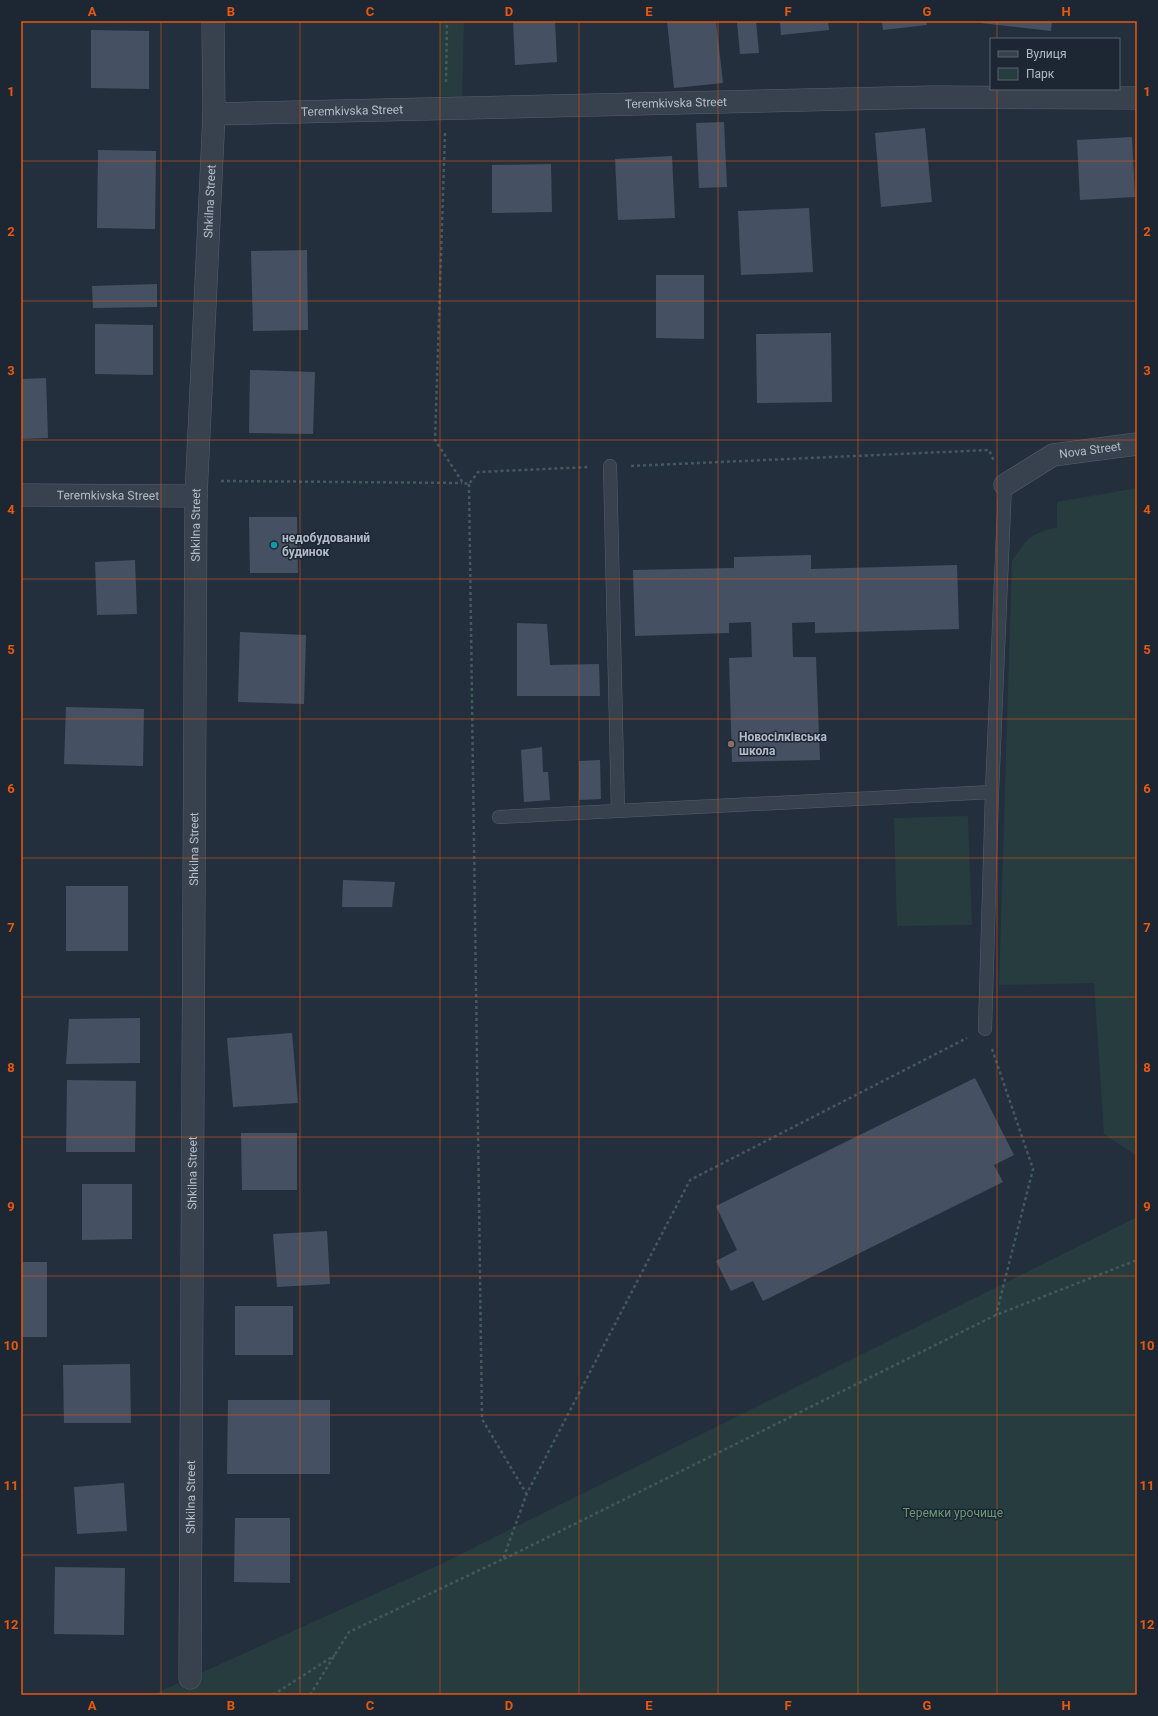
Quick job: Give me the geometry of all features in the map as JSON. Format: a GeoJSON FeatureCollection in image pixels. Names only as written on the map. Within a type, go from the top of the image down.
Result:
{"type":"FeatureCollection","features":[{"type":"Feature","properties":{"kind":"street","name":"Shkilna Street"},"geometry":{"type":"LineString","coordinates":[[190,1678],[196,496],[214,114],[214,21]]}},
{"type":"Feature","properties":{"kind":"street","name":"Teremkivska Street"},"geometry":{"type":"LineString","coordinates":[[214,114],[933,97],[1137,98]]}},
{"type":"Feature","properties":{"kind":"street","name":"Nova Street"},"geometry":{"type":"LineString","coordinates":[[1005,486],[1053,455],[1137,444]]}},
{"type":"Feature","properties":{"kind":"street","name":"Teremkivska Street"},"geometry":{"type":"LineString","coordinates":[[21,495],[196,496]]}},
{"type":"Feature","properties":{"kind":"lane"},"geometry":{"type":"LineString","coordinates":[[610,466],[618,811]]}},
{"type":"Feature","properties":{"kind":"lane"},"geometry":{"type":"LineString","coordinates":[[985,1029],[992,792],[1005,486]]}},
{"type":"Feature","properties":{"kind":"lane"},"geometry":{"type":"LineString","coordinates":[[499,817],[992,792]]}},
{"type":"Feature","properties":{"kind":"path"},"geometry":{"type":"LineString","coordinates":[[447,21],[446,109],[436,440],[463,483]]}},
{"type":"Feature","properties":{"kind":"path"},"geometry":{"type":"LineString","coordinates":[[527,1493],[482,1419],[469,484],[478,472],[989,450],[1005,486]]}},
{"type":"Feature","properties":{"kind":"path"},"geometry":{"type":"LineString","coordinates":[[196,496],[221,481],[469,484]]}},
{"type":"Feature","properties":{"kind":"path"},"geometry":{"type":"LineString","coordinates":[[504,1559],[527,1493],[690,1180],[985,1029],[1033,1169],[996,1315]]}},
{"type":"Feature","properties":{"kind":"path"},"geometry":{"type":"LineString","coordinates":[[310,1695],[350,1632],[504,1559],[996,1315],[1137,1260]]}},
{"type":"Feature","properties":{"kind":"path"},"geometry":{"type":"LineString","coordinates":[[273,1695],[335,1654]]}},
{"type":"Feature","properties":{"kind":"green space"},"geometry":{"type":"Polygon","coordinates":[[[440,21],[464,21],[462,98],[439,96],[440,21]]]}},
{"type":"Feature","properties":{"kind":"green space"},"geometry":{"type":"Polygon","coordinates":[[[1137,488],[1137,1156],[1104,1134],[1094,983],[999,985],[1012,561],[1030,538],[1041,532],[1057,527],[1057,502],[1137,488]]]}},
{"type":"Feature","properties":{"kind":"green space"},"geometry":{"type":"Polygon","coordinates":[[[968,816],[972,925],[897,926],[894,818],[968,816]]]}},
{"type":"Feature","properties":{"kind":"green space","name":"Теремки урочище"},"geometry":{"type":"Polygon","coordinates":[[[1137,1217],[1137,1695],[152,1695],[439,1565],[1137,1217]]]}},
{"type":"Feature","properties":{"kind":"building"},"geometry":{"type":"Polygon","coordinates":[[[513,21],[555,21],[557,62],[515,65],[513,21]]]}},
{"type":"Feature","properties":{"kind":"building"},"geometry":{"type":"Polygon","coordinates":[[[667,21],[716,21],[723,83],[674,88],[667,21]]]}},
{"type":"Feature","properties":{"kind":"building"},"geometry":{"type":"Polygon","coordinates":[[[737,21],[756,21],[759,53],[740,54],[737,21]]]}},
{"type":"Feature","properties":{"kind":"building"},"geometry":{"type":"Polygon","coordinates":[[[780,21],[828,21],[829,30],[781,35],[780,21]]]}},
{"type":"Feature","properties":{"kind":"building"},"geometry":{"type":"Polygon","coordinates":[[[882,21],[926,21],[927,25],[883,30],[882,21]]]}},
{"type":"Feature","properties":{"kind":"building"},"geometry":{"type":"Polygon","coordinates":[[[981,21],[1052,21],[1051,31],[981,23],[981,21]]]}},
{"type":"Feature","properties":{"kind":"building"},"geometry":{"type":"Polygon","coordinates":[[[91,30],[149,31],[149,89],[91,88],[91,30]]]}},
{"type":"Feature","properties":{"kind":"building"},"geometry":{"type":"Polygon","coordinates":[[[724,122],[727,187],[699,188],[696,123],[724,122]]]}},
{"type":"Feature","properties":{"kind":"building"},"geometry":{"type":"Polygon","coordinates":[[[925,128],[932,202],[881,207],[875,133],[925,128]]]}},
{"type":"Feature","properties":{"kind":"building"},"geometry":{"type":"Polygon","coordinates":[[[1132,137],[1135,197],[1080,200],[1077,140],[1132,137]]]}},
{"type":"Feature","properties":{"kind":"building"},"geometry":{"type":"Polygon","coordinates":[[[98,150],[156,151],[155,229],[97,228],[98,150]]]}},
{"type":"Feature","properties":{"kind":"building"},"geometry":{"type":"Polygon","coordinates":[[[672,156],[675,218],[618,220],[615,159],[672,156]]]}},
{"type":"Feature","properties":{"kind":"building"},"geometry":{"type":"Polygon","coordinates":[[[551,164],[552,212],[492,213],[492,165],[551,164]]]}},
{"type":"Feature","properties":{"kind":"building"},"geometry":{"type":"Polygon","coordinates":[[[809,208],[813,272],[741,275],[738,211],[809,208]]]}},
{"type":"Feature","properties":{"kind":"building"},"geometry":{"type":"Polygon","coordinates":[[[307,250],[308,330],[253,331],[251,251],[307,250]]]}},
{"type":"Feature","properties":{"kind":"building"},"geometry":{"type":"Polygon","coordinates":[[[656,275],[704,275],[704,339],[656,338],[656,275]]]}},
{"type":"Feature","properties":{"kind":"building"},"geometry":{"type":"Polygon","coordinates":[[[157,284],[157,307],[93,308],[92,286],[157,284]]]}},
{"type":"Feature","properties":{"kind":"building"},"geometry":{"type":"Polygon","coordinates":[[[95,324],[153,325],[153,375],[95,374],[95,324]]]}},
{"type":"Feature","properties":{"kind":"building"},"geometry":{"type":"Polygon","coordinates":[[[831,333],[832,402],[757,403],[756,334],[831,333]]]}},
{"type":"Feature","properties":{"kind":"building"},"geometry":{"type":"Polygon","coordinates":[[[250,370],[315,372],[313,434],[249,433],[250,370]]]}},
{"type":"Feature","properties":{"kind":"building"},"geometry":{"type":"Polygon","coordinates":[[[46,378],[48,438],[21,439],[21,379],[46,378]]]}},
{"type":"Feature","properties":{"kind":"building","name":"недобудований будинок"},"geometry":{"type":"Polygon","coordinates":[[[249,517],[297,517],[298,573],[250,573],[249,517]]]}},
{"type":"Feature","properties":{"kind":"building"},"geometry":{"type":"Polygon","coordinates":[[[811,555],[811,569],[957,565],[959,629],[815,633],[815,622],[792,623],[793,657],[816,657],[820,760],[732,762],[729,658],[752,657],[751,622],[729,623],[729,633],[635,636],[633,570],[734,568],[734,557],[811,555]]]}},
{"type":"Feature","properties":{"kind":"building"},"geometry":{"type":"Polygon","coordinates":[[[135,560],[137,614],[97,615],[95,562],[135,560]]]}},
{"type":"Feature","properties":{"kind":"building"},"geometry":{"type":"Polygon","coordinates":[[[517,623],[547,624],[550,665],[599,664],[600,696],[517,696],[517,623]]]}},
{"type":"Feature","properties":{"kind":"building"},"geometry":{"type":"Polygon","coordinates":[[[240,632],[306,635],[304,704],[238,702],[240,632]]]}},
{"type":"Feature","properties":{"kind":"building"},"geometry":{"type":"Polygon","coordinates":[[[66,707],[144,709],[143,766],[64,764],[66,707]]]}},
{"type":"Feature","properties":{"kind":"building"},"geometry":{"type":"Polygon","coordinates":[[[542,747],[543,772],[548,772],[550,800],[524,802],[521,750],[542,747]]]}},
{"type":"Feature","properties":{"kind":"building"},"geometry":{"type":"Polygon","coordinates":[[[600,760],[601,799],[579,800],[579,761],[600,760]]]}},
{"type":"Feature","properties":{"kind":"building"},"geometry":{"type":"Polygon","coordinates":[[[343,880],[395,882],[392,907],[342,907],[343,880]]]}},
{"type":"Feature","properties":{"kind":"building"},"geometry":{"type":"Polygon","coordinates":[[[66,886],[128,886],[128,951],[66,951],[66,886]]]}},
{"type":"Feature","properties":{"kind":"building"},"geometry":{"type":"Polygon","coordinates":[[[140,1018],[140,1063],[66,1064],[69,1019],[140,1018]]]}},
{"type":"Feature","properties":{"kind":"building"},"geometry":{"type":"Polygon","coordinates":[[[292,1033],[298,1103],[233,1107],[227,1038],[292,1033]]]}},
{"type":"Feature","properties":{"kind":"building"},"geometry":{"type":"Polygon","coordinates":[[[975,1078],[1014,1155],[994,1165],[1003,1182],[763,1301],[753,1281],[731,1291],[716,1261],[737,1250],[716,1206],[975,1078]]]}},
{"type":"Feature","properties":{"kind":"building"},"geometry":{"type":"Polygon","coordinates":[[[67,1080],[136,1081],[135,1152],[66,1152],[67,1080]]]}},
{"type":"Feature","properties":{"kind":"building"},"geometry":{"type":"Polygon","coordinates":[[[241,1133],[297,1133],[297,1190],[242,1190],[241,1133]]]}},
{"type":"Feature","properties":{"kind":"building"},"geometry":{"type":"Polygon","coordinates":[[[82,1184],[132,1184],[132,1239],[82,1240],[82,1184]]]}},
{"type":"Feature","properties":{"kind":"building"},"geometry":{"type":"Polygon","coordinates":[[[327,1231],[330,1284],[277,1287],[273,1234],[327,1231]]]}},
{"type":"Feature","properties":{"kind":"building"},"geometry":{"type":"Polygon","coordinates":[[[21,1262],[47,1262],[47,1337],[21,1337],[21,1262]]]}},
{"type":"Feature","properties":{"kind":"building"},"geometry":{"type":"Polygon","coordinates":[[[235,1306],[293,1306],[293,1355],[235,1355],[235,1306]]]}},
{"type":"Feature","properties":{"kind":"building"},"geometry":{"type":"Polygon","coordinates":[[[130,1364],[131,1423],[64,1423],[63,1365],[130,1364]]]}},
{"type":"Feature","properties":{"kind":"building"},"geometry":{"type":"Polygon","coordinates":[[[228,1400],[330,1400],[330,1474],[227,1474],[228,1400]]]}},
{"type":"Feature","properties":{"kind":"building"},"geometry":{"type":"Polygon","coordinates":[[[124,1483],[127,1531],[77,1534],[74,1487],[124,1483]]]}},
{"type":"Feature","properties":{"kind":"building"},"geometry":{"type":"Polygon","coordinates":[[[235,1518],[290,1518],[290,1583],[234,1582],[235,1518]]]}},
{"type":"Feature","properties":{"kind":"building"},"geometry":{"type":"Polygon","coordinates":[[[55,1567],[125,1568],[124,1635],[54,1634],[55,1567]]]}},
{"type":"Feature","properties":{"kind":"place","name":"недобудований будинок"},"geometry":{"type":"Point","coordinates":[274,545]}},
{"type":"Feature","properties":{"kind":"place","name":"Новосілківська школа"},"geometry":{"type":"Point","coordinates":[731,744]}}]}
